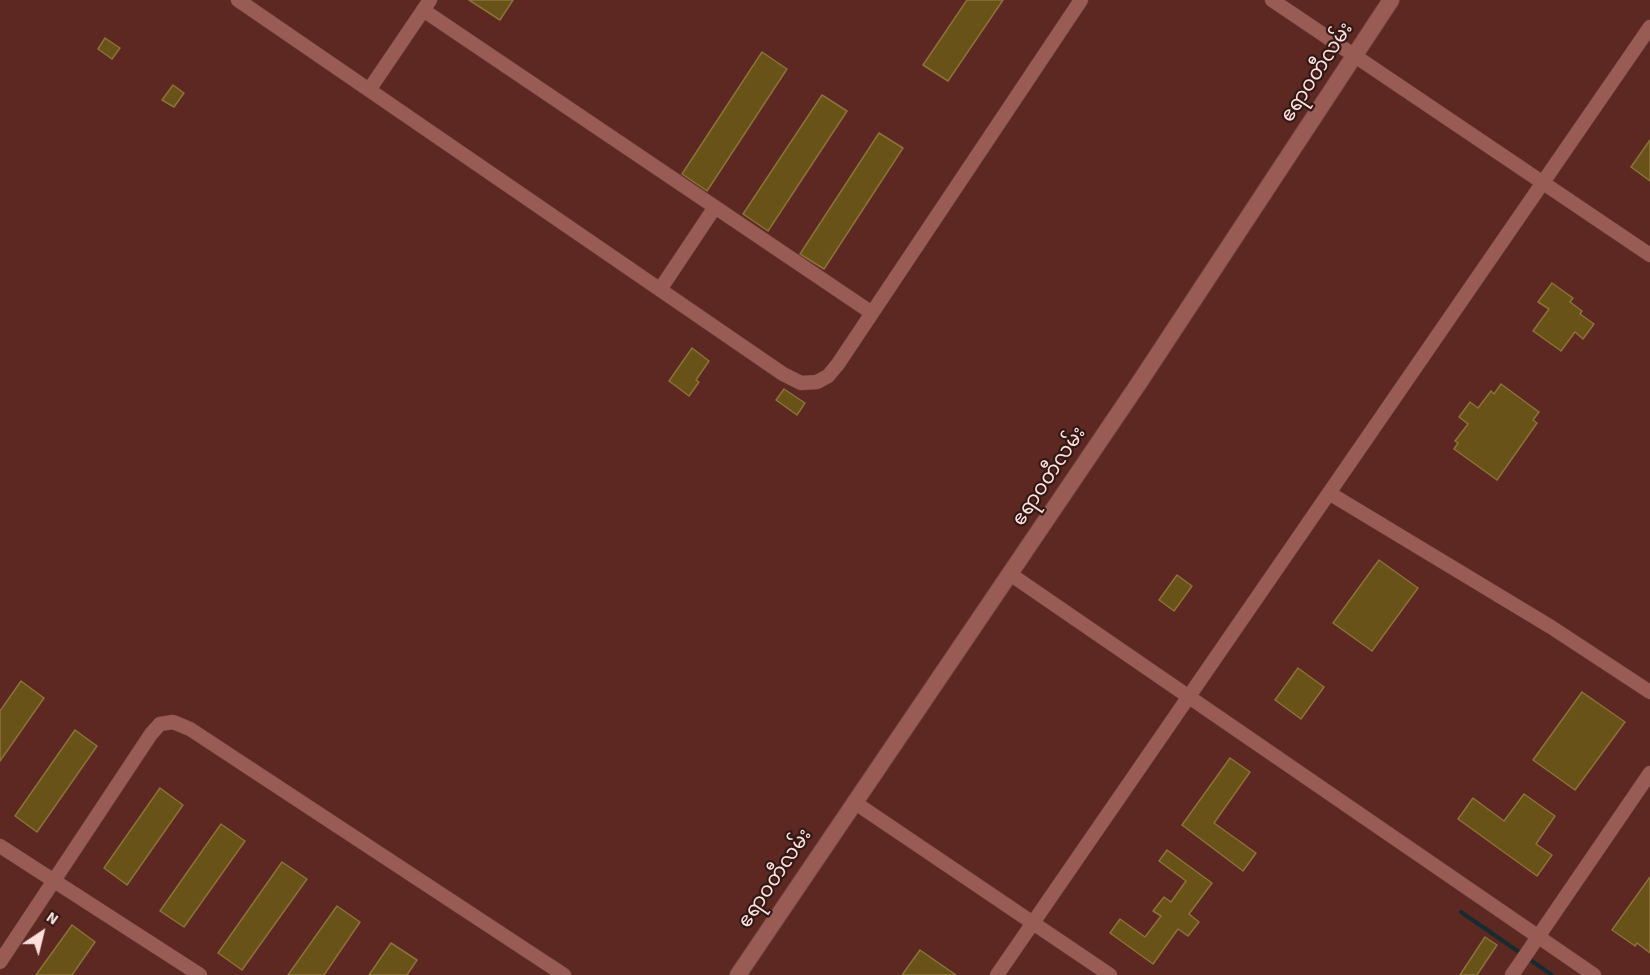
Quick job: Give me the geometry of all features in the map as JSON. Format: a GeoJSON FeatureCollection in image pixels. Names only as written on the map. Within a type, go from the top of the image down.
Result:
{"type":"FeatureCollection","features":[{"type":"Feature","properties":{"kind":"street"},"geometry":{"type":"LineString","coordinates":[[238,0],[661,288],[783,374],[801,383],[818,382],[828,376],[872,314],[1081,0]]}},
{"type":"Feature","properties":{"kind":"street"},"geometry":{"type":"LineString","coordinates":[[1272,0],[1356,54],[1650,255]]}},
{"type":"Feature","properties":{"kind":"street","name":"ဧရာဝတီလမ်း"},"geometry":{"type":"LineString","coordinates":[[738,975],[1010,574],[1391,0]]}},
{"type":"Feature","properties":{"kind":"street"},"geometry":{"type":"LineString","coordinates":[[369,90],[426,5],[872,314]]}},
{"type":"Feature","properties":{"kind":"street"},"geometry":{"type":"LineString","coordinates":[[997,975],[1650,27]]}},
{"type":"Feature","properties":{"kind":"street"},"geometry":{"type":"LineString","coordinates":[[661,288],[715,207]]}},
{"type":"Feature","properties":{"kind":"street"},"geometry":{"type":"LineString","coordinates":[[1329,493],[1551,627],[1650,692]]}},
{"type":"Feature","properties":{"kind":"street"},"geometry":{"type":"LineString","coordinates":[[1010,574],[1594,975]]}},
{"type":"Feature","properties":{"kind":"street"},"geometry":{"type":"LineString","coordinates":[[0,962],[151,734],[160,724],[173,722],[190,729],[564,975]]}},
{"type":"Feature","properties":{"kind":"street"},"geometry":{"type":"LineString","coordinates":[[1512,975],[1650,772]]}},
{"type":"Feature","properties":{"kind":"street"},"geometry":{"type":"LineString","coordinates":[[854,802],[1110,975]]}},
{"type":"Feature","properties":{"kind":"street"},"geometry":{"type":"LineString","coordinates":[[0,846],[200,975]]}},
{"type":"Feature","properties":{"kind":"building"},"geometry":{"type":"Polygon","coordinates":[[[469,0],[513,0],[500,20],[469,0]]]}},
{"type":"Feature","properties":{"kind":"building"},"geometry":{"type":"Polygon","coordinates":[[[967,0],[1003,0],[948,81],[923,65],[967,0]]]}},
{"type":"Feature","properties":{"kind":"building"},"geometry":{"type":"Polygon","coordinates":[[[105,38],[120,48],[112,59],[98,49],[105,38]]]}},
{"type":"Feature","properties":{"kind":"building"},"geometry":{"type":"Polygon","coordinates":[[[762,52],[787,69],[707,191],[682,174],[762,52]]]}},
{"type":"Feature","properties":{"kind":"building"},"geometry":{"type":"Polygon","coordinates":[[[173,85],[184,93],[174,107],[162,100],[173,85]]]}},
{"type":"Feature","properties":{"kind":"building"},"geometry":{"type":"Polygon","coordinates":[[[822,95],[847,111],[768,231],[743,214],[822,95]]]}},
{"type":"Feature","properties":{"kind":"building"},"geometry":{"type":"Polygon","coordinates":[[[879,133],[903,148],[824,269],[800,254],[879,133]]]}},
{"type":"Feature","properties":{"kind":"building"},"geometry":{"type":"Polygon","coordinates":[[[1650,140],[1650,181],[1631,167],[1650,140]]]}},
{"type":"Feature","properties":{"kind":"building"},"geometry":{"type":"Polygon","coordinates":[[[1552,283],[1573,298],[1570,302],[1582,311],[1580,314],[1594,324],[1583,339],[1575,332],[1561,351],[1533,331],[1549,309],[1538,302],[1552,283]]]}},
{"type":"Feature","properties":{"kind":"building"},"geometry":{"type":"Polygon","coordinates":[[[692,348],[709,361],[696,380],[699,382],[689,396],[669,381],[692,348]]]}},
{"type":"Feature","properties":{"kind":"building"},"geometry":{"type":"Polygon","coordinates":[[[1501,384],[1539,412],[1533,420],[1537,423],[1497,480],[1454,449],[1458,443],[1455,441],[1468,424],[1459,417],[1470,402],[1478,408],[1491,391],[1494,394],[1501,384]]]}},
{"type":"Feature","properties":{"kind":"building"},"geometry":{"type":"Polygon","coordinates":[[[784,389],[805,403],[797,415],[776,400],[784,389]]]}},
{"type":"Feature","properties":{"kind":"building"},"geometry":{"type":"Polygon","coordinates":[[[1379,560],[1418,588],[1372,651],[1333,623],[1379,560]]]}},
{"type":"Feature","properties":{"kind":"building"},"geometry":{"type":"Polygon","coordinates":[[[1177,575],[1192,586],[1174,611],[1159,600],[1177,575]]]}},
{"type":"Feature","properties":{"kind":"building"},"geometry":{"type":"Polygon","coordinates":[[[1298,668],[1324,687],[1301,719],[1275,700],[1298,668]]]}},
{"type":"Feature","properties":{"kind":"building"},"geometry":{"type":"Polygon","coordinates":[[[21,681],[44,698],[0,761],[0,711],[21,681]]]}},
{"type":"Feature","properties":{"kind":"building"},"geometry":{"type":"Polygon","coordinates":[[[1582,692],[1625,722],[1575,790],[1533,760],[1582,692]]]}},
{"type":"Feature","properties":{"kind":"building"},"geometry":{"type":"Polygon","coordinates":[[[75,730],[97,746],[37,832],[15,816],[75,730]]]}},
{"type":"Feature","properties":{"kind":"building"},"geometry":{"type":"Polygon","coordinates":[[[1230,758],[1250,772],[1214,823],[1256,853],[1243,871],[1182,825],[1230,758]]]}},
{"type":"Feature","properties":{"kind":"building"},"geometry":{"type":"Polygon","coordinates":[[[160,788],[183,805],[127,885],[104,868],[160,788]]]}},
{"type":"Feature","properties":{"kind":"building"},"geometry":{"type":"Polygon","coordinates":[[[1524,794],[1555,816],[1536,844],[1552,855],[1537,876],[1458,819],[1473,798],[1504,821],[1524,794]]]}},
{"type":"Feature","properties":{"kind":"building"},"geometry":{"type":"Polygon","coordinates":[[[221,824],[245,841],[184,927],[160,911],[221,824]]]}},
{"type":"Feature","properties":{"kind":"building"},"geometry":{"type":"Polygon","coordinates":[[[1167,850],[1212,883],[1189,914],[1199,922],[1188,936],[1178,929],[1153,964],[1110,933],[1120,919],[1145,937],[1161,916],[1153,911],[1164,897],[1171,902],[1186,881],[1159,861],[1167,850]]]}},
{"type":"Feature","properties":{"kind":"building"},"geometry":{"type":"Polygon","coordinates":[[[282,862],[307,879],[242,970],[218,953],[282,862]]]}},
{"type":"Feature","properties":{"kind":"building"},"geometry":{"type":"Polygon","coordinates":[[[1650,877],[1650,953],[1637,943],[1635,946],[1612,930],[1650,877]]]}},
{"type":"Feature","properties":{"kind":"building"},"geometry":{"type":"Polygon","coordinates":[[[337,906],[360,922],[324,975],[288,975],[337,906]]]}},
{"type":"Feature","properties":{"kind":"building"},"geometry":{"type":"Polygon","coordinates":[[[72,925],[95,942],[72,975],[36,975],[72,925]]]}},
{"type":"Feature","properties":{"kind":"building"},"geometry":{"type":"Polygon","coordinates":[[[1485,937],[1497,945],[1477,975],[1460,975],[1485,937]]]}},
{"type":"Feature","properties":{"kind":"building"},"geometry":{"type":"Polygon","coordinates":[[[391,943],[417,960],[407,975],[369,975],[391,943]]]}},
{"type":"Feature","properties":{"kind":"building"},"geometry":{"type":"Polygon","coordinates":[[[920,950],[956,975],[902,975],[920,950]]]}},
{"type":"Feature","properties":{"kind":"waterway"},"geometry":{"type":"LineString","coordinates":[[1461,912],[1522,954]]}},
{"type":"Feature","properties":{"kind":"waterway"},"geometry":{"type":"LineString","coordinates":[[1529,959],[1552,975]]}}]}
